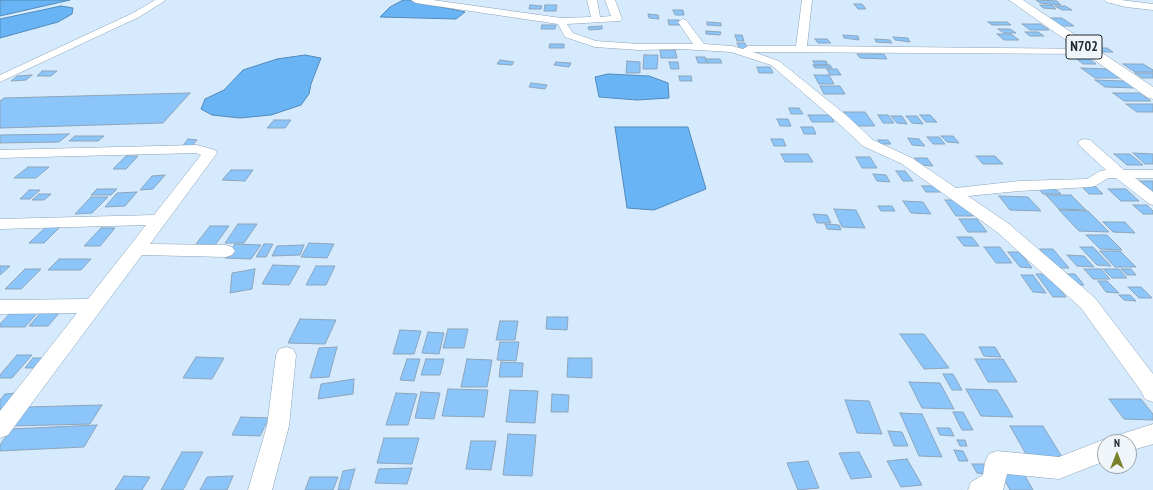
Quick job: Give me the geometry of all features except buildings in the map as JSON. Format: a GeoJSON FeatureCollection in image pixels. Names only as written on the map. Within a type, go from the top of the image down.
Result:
{"type":"FeatureCollection","features":[{"type":"Feature","properties":{"kind":"highway","name":"N702"},"geometry":{"type":"LineString","coordinates":[[1015,0],[1153,94]]}},
{"type":"Feature","properties":{"kind":"street"},"geometry":{"type":"LineString","coordinates":[[0,80],[136,15],[161,0]]}},
{"type":"Feature","properties":{"kind":"street"},"geometry":{"type":"LineString","coordinates":[[416,0],[504,14],[561,21],[617,19],[610,0]]}},
{"type":"Feature","properties":{"kind":"street"},"geometry":{"type":"LineString","coordinates":[[592,0],[596,20]]}},
{"type":"Feature","properties":{"kind":"street"},"geometry":{"type":"LineString","coordinates":[[801,49],[807,0]]}},
{"type":"Feature","properties":{"kind":"street"},"geometry":{"type":"LineString","coordinates":[[1109,0],[1126,4],[1153,7]]}},
{"type":"Feature","properties":{"kind":"street"},"geometry":{"type":"LineString","coordinates":[[561,21],[569,35],[596,44],[639,47],[1091,51]]}},
{"type":"Feature","properties":{"kind":"street"},"geometry":{"type":"LineString","coordinates":[[683,22],[701,47]]}},
{"type":"Feature","properties":{"kind":"street"},"geometry":{"type":"LineString","coordinates":[[732,49],[775,63],[841,118],[868,143],[907,161],[1003,228],[1088,304],[1149,384],[1153,392]]}},
{"type":"Feature","properties":{"kind":"street"},"geometry":{"type":"LineString","coordinates":[[1085,143],[1120,174],[1153,200]]}},
{"type":"Feature","properties":{"kind":"street"},"geometry":{"type":"LineString","coordinates":[[0,154],[197,149],[210,153],[2,422]]}},
{"type":"Feature","properties":{"kind":"street"},"geometry":{"type":"LineString","coordinates":[[953,193],[1020,186],[1090,183],[1105,174],[1153,174]]}},
{"type":"Feature","properties":{"kind":"street"},"geometry":{"type":"LineString","coordinates":[[0,224],[159,220]]}},
{"type":"Feature","properties":{"kind":"street"},"geometry":{"type":"LineString","coordinates":[[136,249],[226,251]]}},
{"type":"Feature","properties":{"kind":"street"},"geometry":{"type":"LineString","coordinates":[[0,307],[93,306]]}},
{"type":"Feature","properties":{"kind":"street"},"geometry":{"type":"LineString","coordinates":[[260,490],[278,426],[286,355]]}},
{"type":"Feature","properties":{"kind":"street"},"geometry":{"type":"LineString","coordinates":[[1137,439],[1153,434]]}},
{"type":"Feature","properties":{"kind":"street"},"geometry":{"type":"LineString","coordinates":[[980,490],[994,482],[997,462],[1059,468],[1097,453]]}},
{"type":"Feature","properties":{"kind":"water"},"geometry":{"type":"Polygon","coordinates":[[[70,0],[0,16],[0,1],[70,0]]]}},
{"type":"Feature","properties":{"kind":"water"},"geometry":{"type":"Polygon","coordinates":[[[403,0],[465,12],[456,19],[380,17],[390,7],[403,0]]]}},
{"type":"Feature","properties":{"kind":"water"},"geometry":{"type":"Polygon","coordinates":[[[61,6],[73,8],[72,14],[58,22],[0,38],[0,19],[61,6]]]}},
{"type":"Feature","properties":{"kind":"water"},"geometry":{"type":"Polygon","coordinates":[[[305,55],[321,58],[311,84],[309,94],[301,105],[271,115],[240,118],[212,115],[201,109],[205,99],[224,90],[243,70],[277,59],[305,55]]]}},
{"type":"Feature","properties":{"kind":"water"},"geometry":{"type":"Polygon","coordinates":[[[608,74],[649,76],[668,83],[669,98],[637,100],[599,97],[595,77],[608,74]]]}},
{"type":"Feature","properties":{"kind":"water"},"geometry":{"type":"Polygon","coordinates":[[[615,127],[688,127],[706,189],[654,210],[627,208],[615,127]]]}}]}
